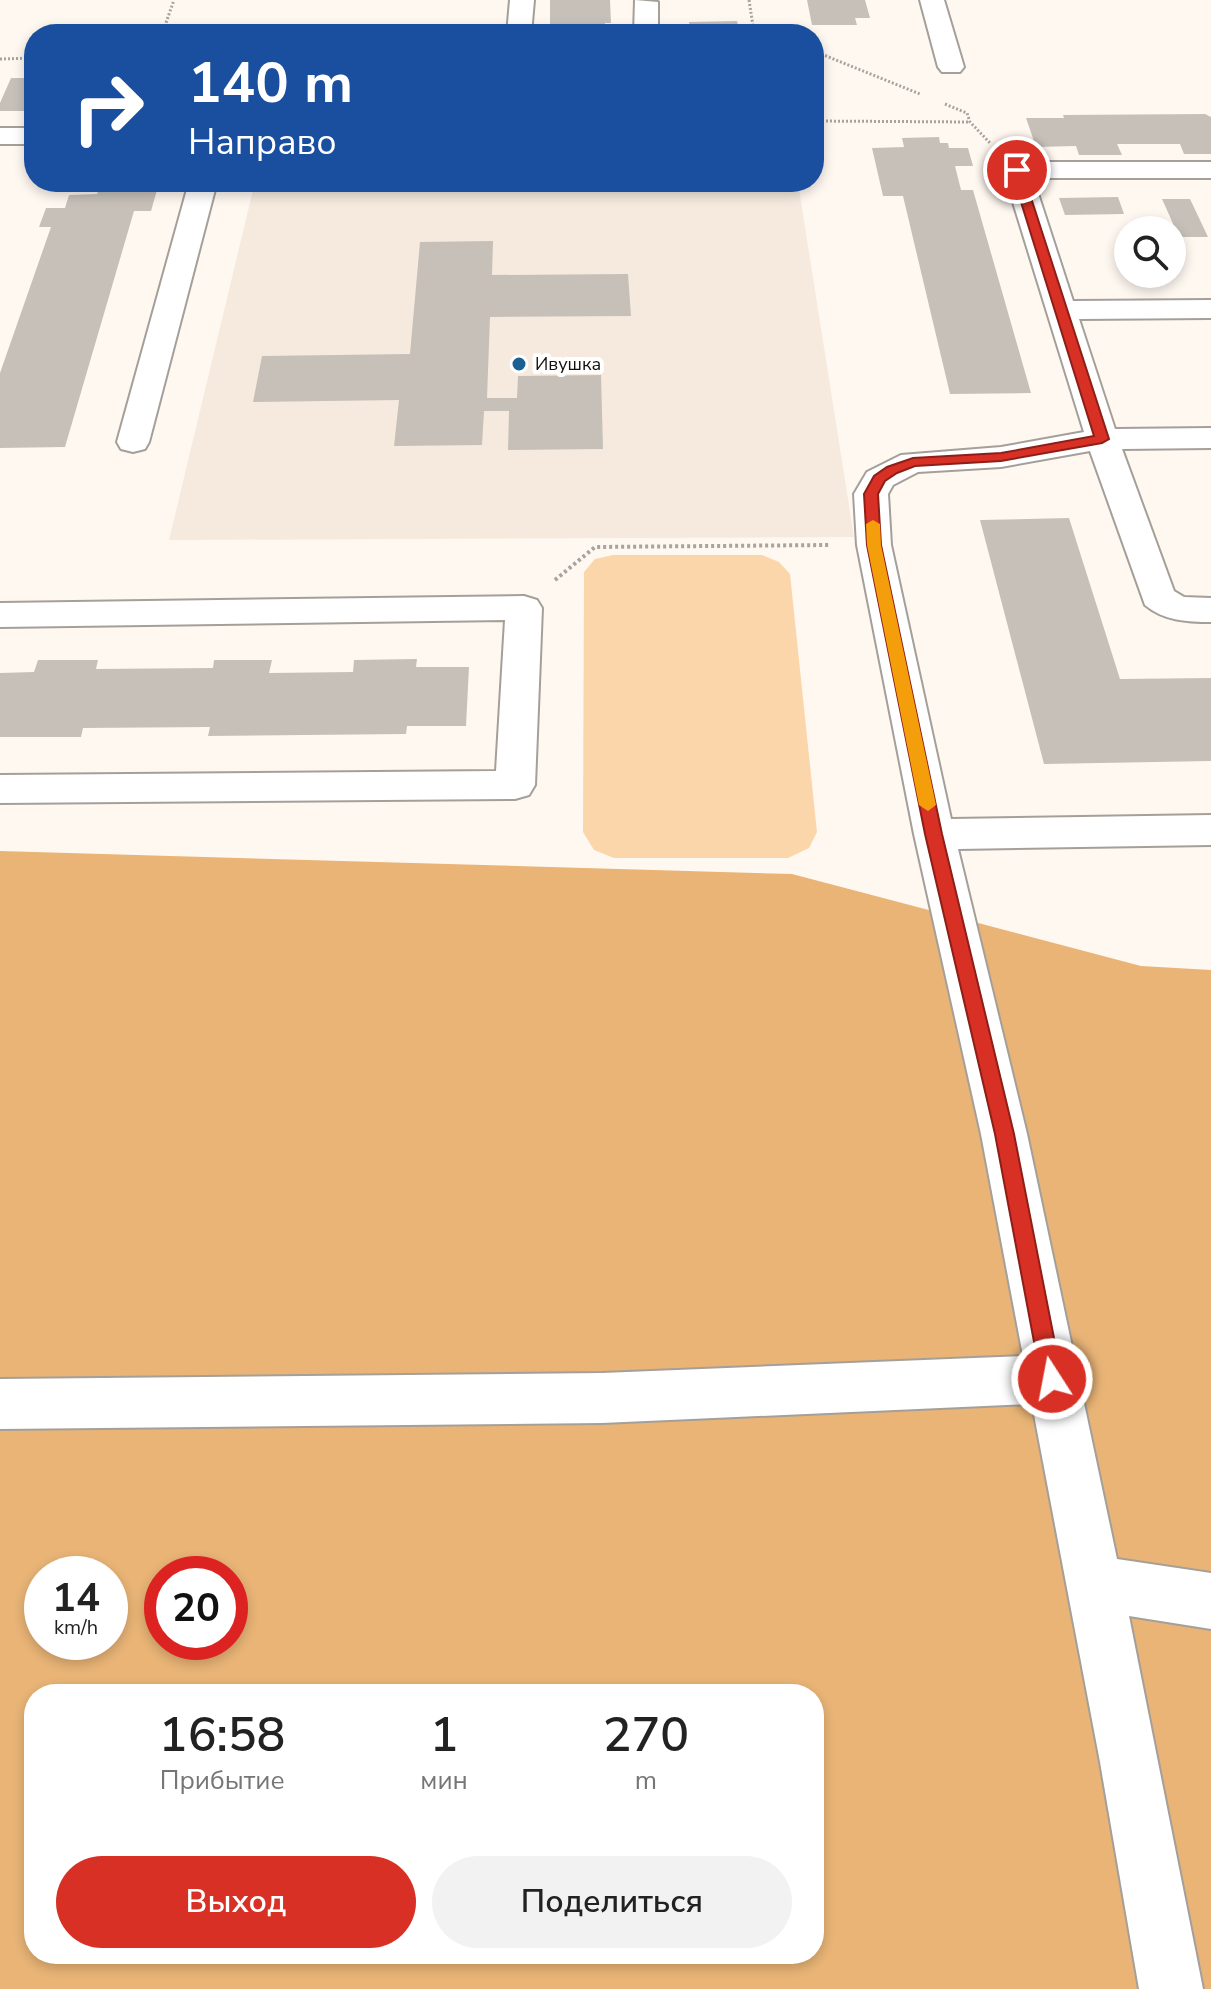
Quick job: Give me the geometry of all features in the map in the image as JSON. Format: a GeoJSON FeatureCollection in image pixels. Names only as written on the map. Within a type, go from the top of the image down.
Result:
{"type":"FeatureCollection","features":[{"type":"Feature","properties":{"kind":"lane"},"geometry":{"type":"LineString","coordinates":[[520,24],[522,0]]}},
{"type":"Feature","properties":{"kind":"lane"},"geometry":{"type":"LineString","coordinates":[[932,0],[951,67]]}},
{"type":"Feature","properties":{"kind":"lane"},"geometry":{"type":"LineString","coordinates":[[646,2],[646,24]]}},
{"type":"Feature","properties":{"kind":"lane"},"geometry":{"type":"LineString","coordinates":[[0,136],[24,136]]}},
{"type":"Feature","properties":{"kind":"lane"},"geometry":{"type":"LineString","coordinates":[[1211,170],[1017,170],[1102,439],[1158,597],[1168,606],[1183,610],[1211,610]]}},
{"type":"Feature","properties":{"kind":"lane"},"geometry":{"type":"LineString","coordinates":[[133,442],[200,192]]}},
{"type":"Feature","properties":{"kind":"lane"},"geometry":{"type":"LineString","coordinates":[[1062,310],[1211,309]]}},
{"type":"Feature","properties":{"kind":"lane"},"geometry":{"type":"LineString","coordinates":[[1171,1989],[1004,1134],[934,834],[874,545],[871,494],[879,479],[913,462],[1001,457],[1102,439],[1211,438]]}},
{"type":"Feature","properties":{"kind":"lane"},"geometry":{"type":"LineString","coordinates":[[0,615],[524,608],[515,785],[0,789]]}},
{"type":"Feature","properties":{"kind":"lane"},"geometry":{"type":"LineString","coordinates":[[934,834],[1211,830]]}},
{"type":"Feature","properties":{"kind":"lane"},"geometry":{"type":"LineString","coordinates":[[0,1404],[602,1398],[1052,1379]]}},
{"type":"Feature","properties":{"kind":"lane"},"geometry":{"type":"LineString","coordinates":[[1094,1583],[1211,1601]]}},
{"type":"Feature","properties":{"kind":"path"},"geometry":{"type":"LineString","coordinates":[[166,24],[174,0]]}},
{"type":"Feature","properties":{"kind":"path"},"geometry":{"type":"LineString","coordinates":[[749,0],[753,24]]}},
{"type":"Feature","properties":{"kind":"path"},"geometry":{"type":"LineString","coordinates":[[824,55],[925,96]]}},
{"type":"Feature","properties":{"kind":"path"},"geometry":{"type":"LineString","coordinates":[[0,59],[24,58]]}},
{"type":"Feature","properties":{"kind":"path"},"geometry":{"type":"LineString","coordinates":[[939,102],[967,113],[970,122],[1017,170]]}},
{"type":"Feature","properties":{"kind":"path"},"geometry":{"type":"LineString","coordinates":[[824,121],[970,122]]}},
{"type":"Feature","properties":{"kind":"path"},"geometry":{"type":"LineString","coordinates":[[524,608],[595,547],[874,545]]}},
{"type":"Feature","properties":{"kind":"shaded area","name":"Ивушка"},"geometry":{"type":"Polygon","coordinates":[[[253,192],[799,192],[854,537],[169,540],[253,192]]]}},
{"type":"Feature","properties":{"kind":"shaded area"},"geometry":{"type":"Polygon","coordinates":[[[613,555],[762,555],[779,562],[790,574],[817,832],[809,848],[788,858],[614,858],[594,850],[583,832],[584,572],[595,559],[613,555]]]}},
{"type":"Feature","properties":{"kind":"shaded area"},"geometry":{"type":"Polygon","coordinates":[[[0,851],[792,874],[1141,966],[1211,970],[1211,1989],[0,1989],[0,851]]]}},
{"type":"Feature","properties":{"kind":"building"},"geometry":{"type":"Polygon","coordinates":[[[550,0],[610,0],[611,23],[550,24],[550,0]]]}},
{"type":"Feature","properties":{"kind":"building"},"geometry":{"type":"Polygon","coordinates":[[[807,0],[865,0],[870,18],[855,18],[857,25],[812,24],[807,0]]]}},
{"type":"Feature","properties":{"kind":"building"},"geometry":{"type":"Polygon","coordinates":[[[737,21],[738,24],[689,24],[737,21]]]}},
{"type":"Feature","properties":{"kind":"building"},"geometry":{"type":"Polygon","coordinates":[[[11,78],[24,78],[24,111],[0,111],[0,103],[11,78]]]}},
{"type":"Feature","properties":{"kind":"building"},"geometry":{"type":"Polygon","coordinates":[[[1205,114],[1211,117],[1211,154],[1184,154],[1180,144],[1117,144],[1122,155],[1079,155],[1076,146],[1036,147],[1026,118],[1064,118],[1063,115],[1205,114]]]}},
{"type":"Feature","properties":{"kind":"building"},"geometry":{"type":"Polygon","coordinates":[[[939,137],[940,143],[948,143],[949,148],[968,148],[973,166],[955,166],[961,190],[973,190],[1031,393],[950,394],[903,196],[883,196],[872,148],[904,147],[902,138],[939,137]]]}},
{"type":"Feature","properties":{"kind":"building"},"geometry":{"type":"Polygon","coordinates":[[[156,192],[151,211],[134,211],[65,447],[0,448],[0,373],[51,227],[39,227],[46,208],[65,208],[69,195],[156,192]]]}},
{"type":"Feature","properties":{"kind":"building"},"geometry":{"type":"Polygon","coordinates":[[[1118,197],[1124,214],[1065,215],[1059,198],[1118,197]]]}},
{"type":"Feature","properties":{"kind":"building"},"geometry":{"type":"Polygon","coordinates":[[[1162,199],[1190,199],[1208,237],[1186,237],[1186,216],[1170,216],[1162,199]]]}},
{"type":"Feature","properties":{"kind":"building"},"geometry":{"type":"Polygon","coordinates":[[[493,241],[492,275],[628,274],[631,316],[490,317],[487,398],[517,398],[518,376],[601,375],[603,449],[508,450],[509,411],[484,411],[482,445],[394,446],[399,400],[253,402],[262,356],[410,354],[420,242],[493,241]]]}},
{"type":"Feature","properties":{"kind":"building"},"geometry":{"type":"Polygon","coordinates":[[[1069,518],[1120,679],[1211,678],[1211,761],[1044,764],[980,520],[1069,518]]]}},
{"type":"Feature","properties":{"kind":"building"},"geometry":{"type":"Polygon","coordinates":[[[417,659],[416,667],[469,667],[466,726],[407,726],[406,734],[208,736],[210,727],[83,728],[81,737],[0,737],[0,673],[34,672],[38,660],[98,660],[96,669],[213,668],[214,660],[272,660],[269,673],[353,672],[354,660],[417,659]]]}},
{"type":"Feature","properties":{"kind":"slow traffic"},"geometry":{"type":"LineString","coordinates":[[873,524],[874,545],[928,805]]}},
{"type":"Feature","properties":{"kind":"place","name":"Ивушка"},"geometry":{"type":"Point","coordinates":[519,364]}},
{"type":"Feature","properties":{"kind":"route"},"geometry":{"type":"LineString","coordinates":[[1017,170],[1102,439],[1001,457],[913,462],[879,479],[871,494],[874,545],[934,834],[1004,1134],[1052,1379]]}}]}
